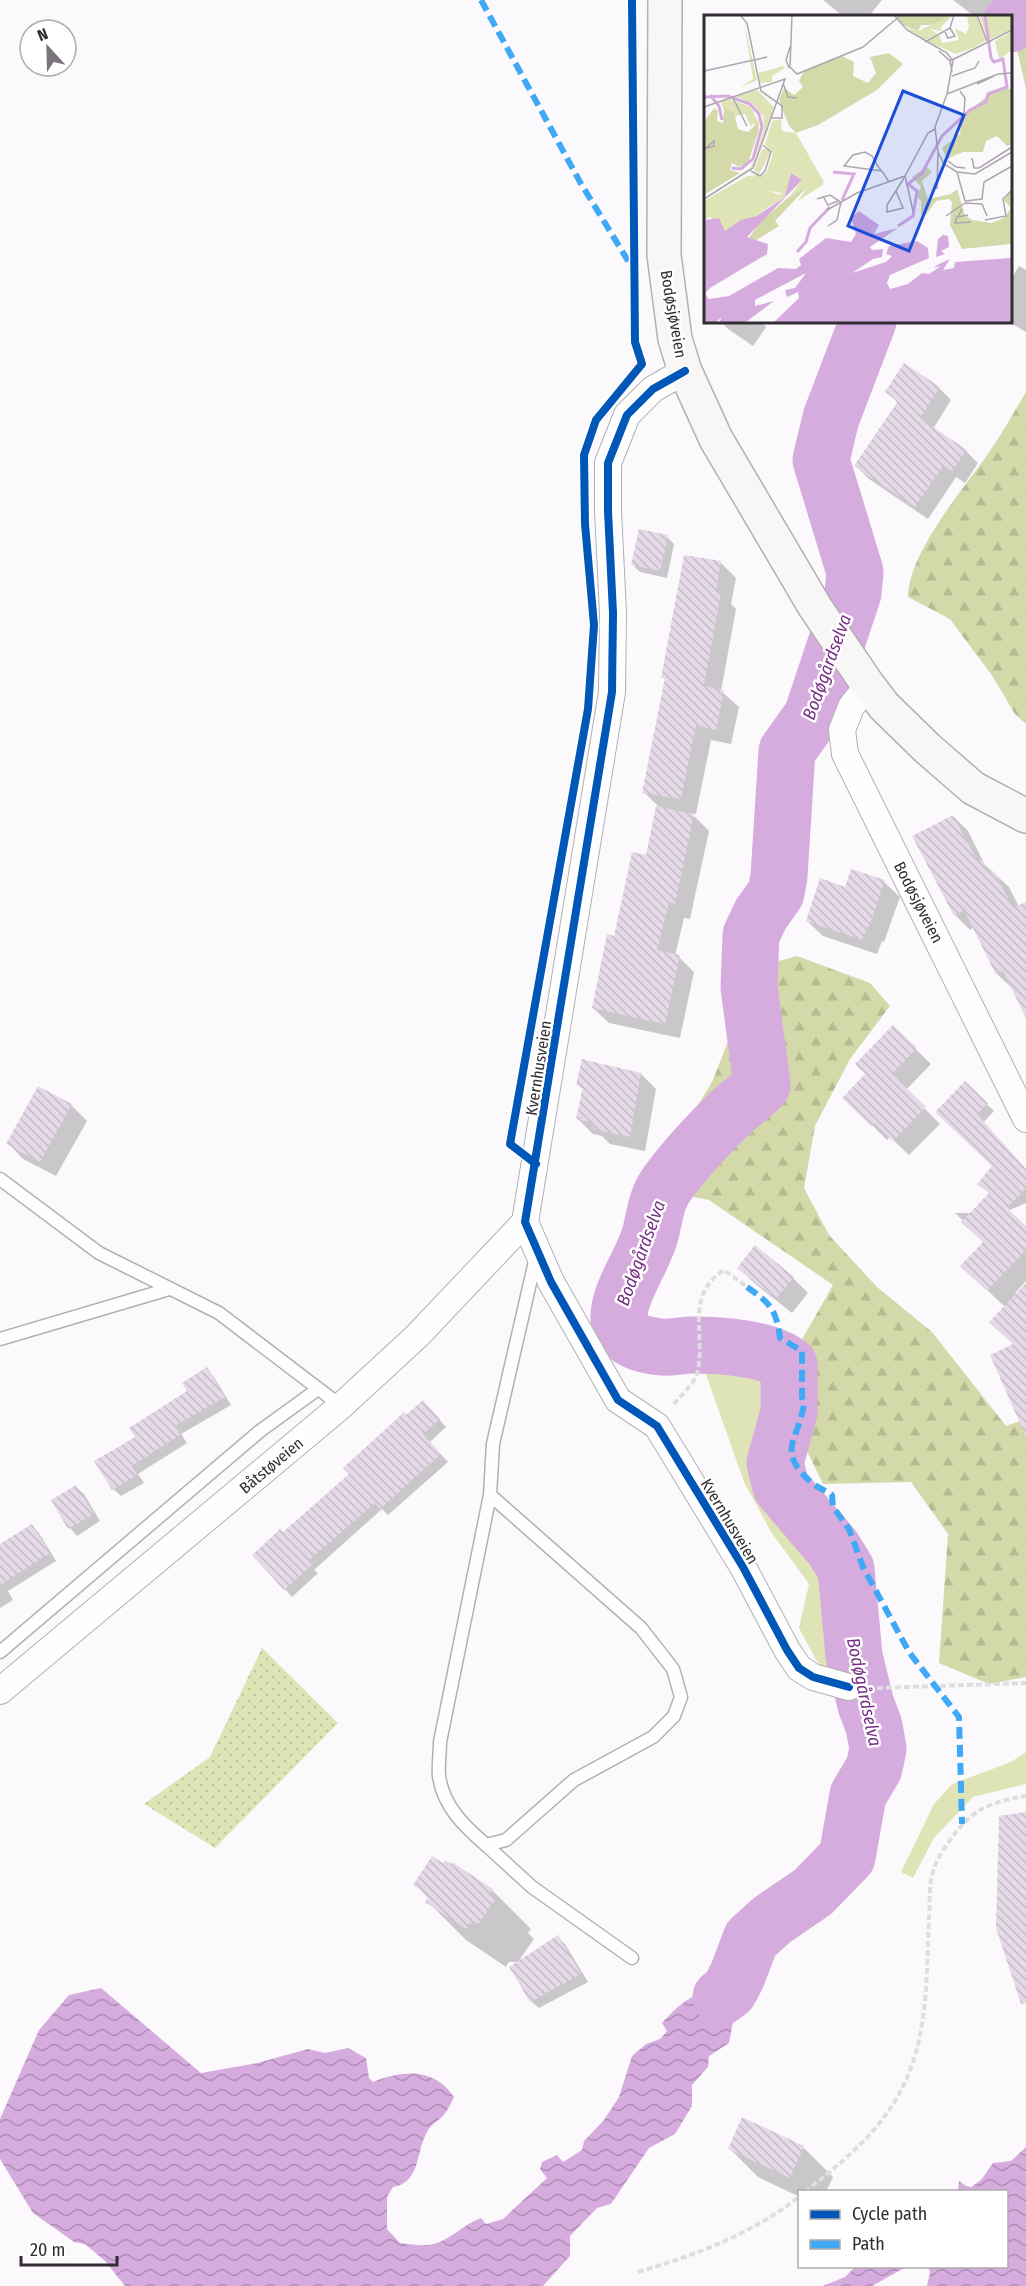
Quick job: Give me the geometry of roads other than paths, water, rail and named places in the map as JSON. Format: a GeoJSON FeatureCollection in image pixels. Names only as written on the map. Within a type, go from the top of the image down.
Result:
{"type":"FeatureCollection","features":[{"type":"Feature","properties":{"kind":"street","name":"Bodøsjøveien"},"geometry":{"type":"LineString","coordinates":[[665,0],[664,255],[671,317],[685,371],[722,449],[826,624],[884,706],[973,788],[1026,816]]}},
{"type":"Feature","properties":{"kind":"street","name":"Kvernhusveien"},"geometry":{"type":"LineString","coordinates":[[685,371],[653,388],[627,415],[609,463],[608,511],[613,613],[612,692],[525,1222],[551,1282],[618,1400],[657,1426],[743,1567],[799,1668],[813,1677],[849,1687]]}},
{"type":"Feature","properties":{"kind":"street","name":"Bodøsjøveien"},"geometry":{"type":"LineString","coordinates":[[868,685],[851,707],[842,730],[845,754],[1026,1119]]}},
{"type":"Feature","properties":{"kind":"street","name":"Båtstøveien"},"geometry":{"type":"LineString","coordinates":[[0,1690],[341,1406],[417,1336],[525,1222]]}},
{"type":"Feature","properties":{"kind":"lane"},"geometry":{"type":"LineString","coordinates":[[0,1179],[99,1253],[219,1313],[341,1406]]}},
{"type":"Feature","properties":{"kind":"lane"},"geometry":{"type":"LineString","coordinates":[[538,1249],[494,1444],[490,1495],[440,1742],[439,1776],[449,1805],[465,1827],[532,1887],[632,1958]]}},
{"type":"Feature","properties":{"kind":"lane"},"geometry":{"type":"LineString","coordinates":[[0,1339],[169,1289]]}},
{"type":"Feature","properties":{"kind":"lane"},"geometry":{"type":"LineString","coordinates":[[0,1652],[260,1431],[318,1389]]}},
{"type":"Feature","properties":{"kind":"lane"},"geometry":{"type":"LineString","coordinates":[[486,1845],[506,1840],[574,1780],[653,1737],[674,1716],[681,1697],[673,1669],[641,1628],[490,1495]]}},
{"type":"Feature","properties":{"kind":"water"},"geometry":{"type":"Polygon","coordinates":[[[101,1988],[201,2073],[257,2063],[308,2049],[325,2053],[348,2048],[366,2058],[369,2078],[373,2082],[395,2075],[417,2074],[437,2080],[446,2087],[454,2097],[449,2107],[428,2131],[413,2173],[408,2180],[393,2187],[387,2197],[387,2229],[400,2243],[422,2245],[443,2240],[481,2218],[486,2224],[503,2219],[547,2178],[540,2169],[542,2162],[557,2155],[563,2162],[582,2150],[584,2141],[604,2120],[619,2097],[632,2056],[646,2044],[660,2039],[667,2031],[662,2023],[679,2006],[698,1994],[708,1993],[717,1994],[726,2000],[735,2011],[729,2043],[709,2056],[708,2067],[692,2085],[692,2106],[675,2134],[649,2148],[611,2204],[597,2208],[570,2236],[570,2256],[543,2286],[125,2286],[105,2261],[85,2244],[74,2242],[33,2213],[0,2159],[0,2119],[39,2030],[69,1995],[101,1988]]]}},
{"type":"Feature","properties":{"kind":"water"},"geometry":{"type":"Polygon","coordinates":[[[1026,2147],[1026,2286],[927,2286],[930,2272],[928,2268],[1008,2268],[1008,2190],[958,2190],[959,2181],[971,2187],[981,2180],[993,2163],[1011,2161],[1026,2147]]]}},
{"type":"Feature","properties":{"kind":"water"},"geometry":{"type":"Polygon","coordinates":[[[904,2268],[872,2286],[823,2286],[845,2277],[853,2269],[904,2268]]]}},
{"type":"Feature","properties":{"kind":"waterway","name":"Bodøgårdselva"},"geometry":{"type":"LineString","coordinates":[[1011,23],[1026,9]]}},
{"type":"Feature","properties":{"kind":"waterway","name":"Bodøgårdselva"},"geometry":{"type":"LineString","coordinates":[[721,1997],[729,1991],[737,1976],[751,1939],[772,1920],[813,1892],[847,1857],[858,1795],[874,1768],[878,1749],[874,1726],[866,1705],[854,1656],[846,1569],[833,1548],[781,1487],[775,1463],[789,1412],[789,1365],[780,1359],[757,1351],[704,1345],[661,1347],[637,1342],[624,1332],[619,1319],[621,1303],[644,1251],[665,1187],[705,1138],[762,1085],[749,987],[751,935],[761,914],[776,893],[787,751],[812,716],[853,593],[855,572],[821,460],[831,418],[868,322]]}}]}
